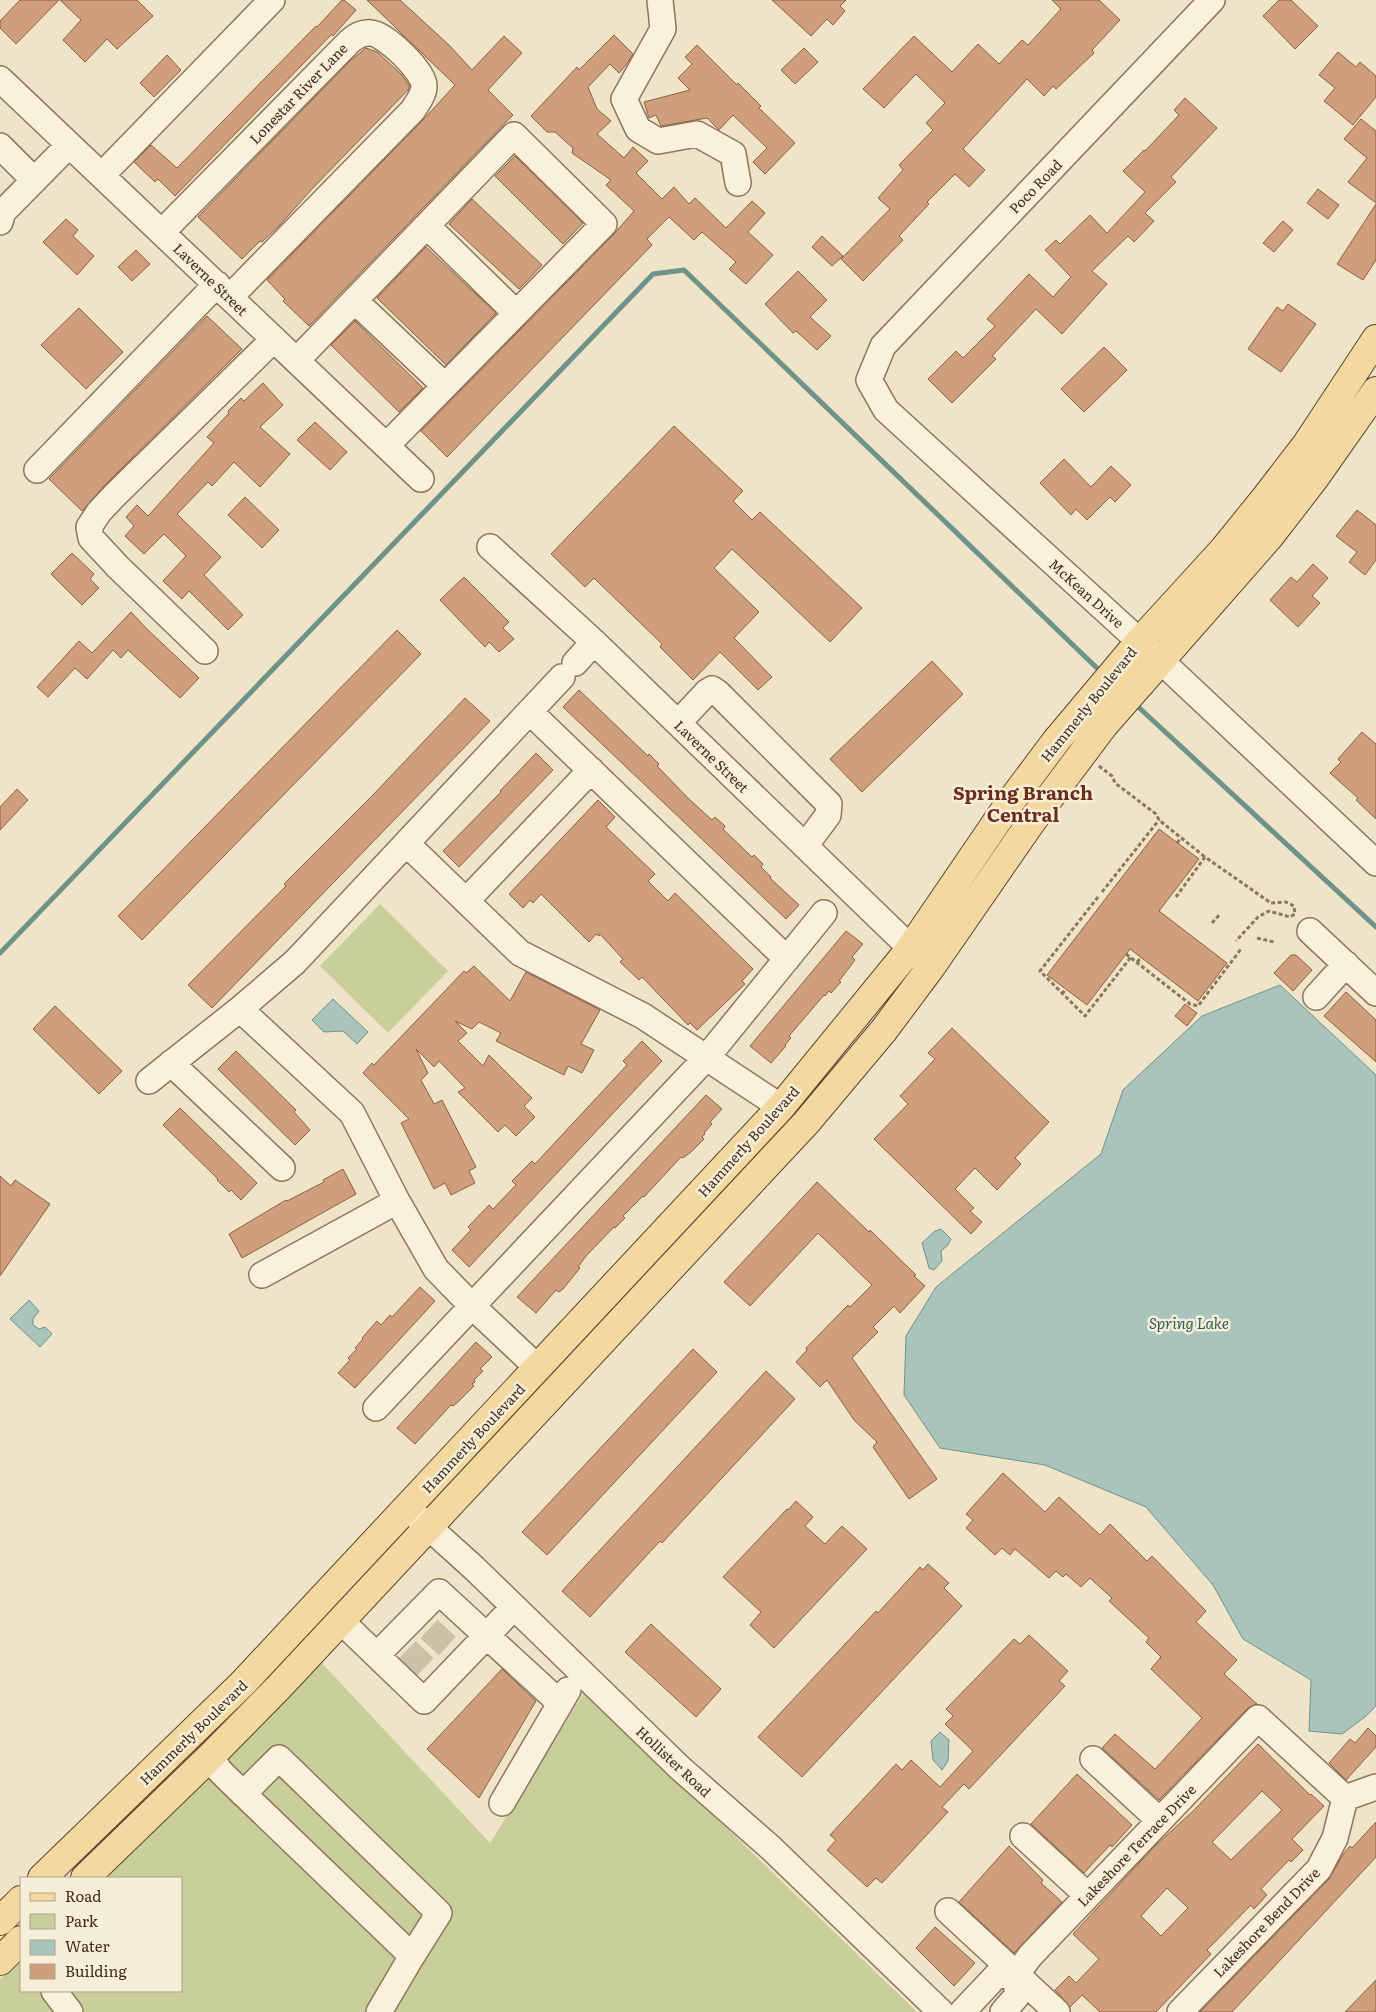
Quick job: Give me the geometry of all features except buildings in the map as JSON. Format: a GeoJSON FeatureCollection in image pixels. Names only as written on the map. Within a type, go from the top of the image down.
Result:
{"type":"FeatureCollection","features":[{"type":"Feature","properties":{"kind":"main road","name":"Hammerly Boulevard"},"geometry":{"type":"LineString","coordinates":[[86,1877],[211,1756],[429,1528],[806,1122],[884,1030],[931,967],[1032,821],[1133,650],[1224,549],[1266,498],[1306,445],[1376,339]]}},
{"type":"Feature","properties":{"kind":"main road"},"geometry":{"type":"LineString","coordinates":[[1347,384],[1374,394]]}},
{"type":"Feature","properties":{"kind":"main road","name":"Hammerly Boulevard"},"geometry":{"type":"LineString","coordinates":[[43,1877],[242,1684],[781,1107],[910,949],[1011,801],[1056,741],[1095,716],[1154,667],[1270,536],[1314,479],[1374,394]]}},
{"type":"Feature","properties":{"kind":"main road"},"geometry":{"type":"LineString","coordinates":[[781,1107],[806,1122]]}},
{"type":"Feature","properties":{"kind":"main road"},"geometry":{"type":"LineString","coordinates":[[601,1300],[622,1320]]}},
{"type":"Feature","properties":{"kind":"main road"},"geometry":{"type":"LineString","coordinates":[[0,1921],[20,1901]]}},
{"type":"Feature","properties":{"kind":"street"},"geometry":{"type":"LineString","coordinates":[[103,174],[272,0]]}},
{"type":"Feature","properties":{"kind":"street"},"geometry":{"type":"LineString","coordinates":[[660,0],[663,29],[624,99],[638,129],[658,141],[697,134],[733,154],[738,183]]}},
{"type":"Feature","properties":{"kind":"street","name":"Poco Road"},"geometry":{"type":"LineString","coordinates":[[869,380],[883,346],[1212,0]]}},
{"type":"Feature","properties":{"kind":"street","name":"Lonestar River Lane"},"geometry":{"type":"LineString","coordinates":[[37,470],[413,110],[421,99],[424,85],[420,72],[384,37],[372,32],[359,34],[350,40],[162,232]]}},
{"type":"Feature","properties":{"kind":"street","name":"Laverne Street"},"geometry":{"type":"LineString","coordinates":[[0,79],[69,145],[103,174],[421,479]]}},
{"type":"Feature","properties":{"kind":"street"},"geometry":{"type":"LineString","coordinates":[[297,360],[514,135],[604,224],[387,445]]}},
{"type":"Feature","properties":{"kind":"street"},"geometry":{"type":"LineString","coordinates":[[0,222],[3,212],[69,145]]}},
{"type":"Feature","properties":{"kind":"street"},"geometry":{"type":"LineString","coordinates":[[0,146],[34,180]]}},
{"type":"Feature","properties":{"kind":"street"},"geometry":{"type":"LineString","coordinates":[[427,226],[516,313]]}},
{"type":"Feature","properties":{"kind":"street"},"geometry":{"type":"LineString","coordinates":[[355,300],[444,385]]}},
{"type":"Feature","properties":{"kind":"street"},"geometry":{"type":"LineString","coordinates":[[205,651],[118,567],[91,538],[89,527],[99,512],[114,496],[274,339]]}},
{"type":"Feature","properties":{"kind":"street","name":"McKean Drive"},"geometry":{"type":"LineString","coordinates":[[869,380],[886,410],[1133,650],[1376,863]]}},
{"type":"Feature","properties":{"kind":"street","name":"Laverne Street"},"geometry":{"type":"LineString","coordinates":[[490,548],[594,642],[910,949],[931,967]]}},
{"type":"Feature","properties":{"kind":"street"},"geometry":{"type":"LineString","coordinates":[[149,1081],[240,1009],[295,962],[594,642]]}},
{"type":"Feature","properties":{"kind":"street"},"geometry":{"type":"LineString","coordinates":[[678,723],[707,692],[712,689],[718,693],[829,804],[828,815],[805,846]]}},
{"type":"Feature","properties":{"kind":"street"},"geometry":{"type":"LineString","coordinates":[[530,712],[788,959]]}},
{"type":"Feature","properties":{"kind":"street"},"geometry":{"type":"LineString","coordinates":[[466,901],[591,770]]}},
{"type":"Feature","properties":{"kind":"street"},"geometry":{"type":"LineString","coordinates":[[407,844],[520,953],[643,1016],[781,1107]]}},
{"type":"Feature","properties":{"kind":"street"},"geometry":{"type":"LineString","coordinates":[[376,1408],[707,1058],[824,913]]}},
{"type":"Feature","properties":{"kind":"street"},"geometry":{"type":"LineString","coordinates":[[1310,931],[1376,993]]}},
{"type":"Feature","properties":{"kind":"street"},"geometry":{"type":"LineString","coordinates":[[1316,997],[1346,964]]}},
{"type":"Feature","properties":{"kind":"street"},"geometry":{"type":"LineString","coordinates":[[240,1009],[352,1113],[397,1201],[436,1269],[538,1368]]}},
{"type":"Feature","properties":{"kind":"street"},"geometry":{"type":"LineString","coordinates":[[171,1063],[282,1168]]}},
{"type":"Feature","properties":{"kind":"street"},"geometry":{"type":"LineString","coordinates":[[262,1274],[397,1201]]}},
{"type":"Feature","properties":{"kind":"street","name":"Hollister Road"},"geometry":{"type":"LineString","coordinates":[[408,1508],[514,1607],[680,1768],[771,1848],[941,2012]]}},
{"type":"Feature","properties":{"kind":"street"},"geometry":{"type":"LineString","coordinates":[[377,1655],[401,1644],[422,1622],[439,1592],[560,1703]]}},
{"type":"Feature","properties":{"kind":"street"},"geometry":{"type":"LineString","coordinates":[[341,1621],[424,1701],[437,1678],[458,1656],[487,1635],[514,1607]]}},
{"type":"Feature","properties":{"kind":"street"},"geometry":{"type":"LineString","coordinates":[[502,1803],[579,1670]]}},
{"type":"Feature","properties":{"kind":"street","name":"Lakeshore Terrace Drive"},"geometry":{"type":"LineString","coordinates":[[1017,1974],[1030,1956],[1087,1895],[1258,1718],[1345,1798]]}},
{"type":"Feature","properties":{"kind":"street"},"geometry":{"type":"LineString","coordinates":[[211,1756],[219,1770],[243,1794],[412,1956]]}},
{"type":"Feature","properties":{"kind":"street"},"geometry":{"type":"LineString","coordinates":[[243,1794],[279,1758],[439,1912],[379,2012]]}},
{"type":"Feature","properties":{"kind":"street"},"geometry":{"type":"LineString","coordinates":[[1093,1759],[1159,1820]]}},
{"type":"Feature","properties":{"kind":"street"},"geometry":{"type":"LineString","coordinates":[[1345,1798],[1376,1786]]}},
{"type":"Feature","properties":{"kind":"street","name":"Lakeshore Bend Drive"},"geometry":{"type":"LineString","coordinates":[[1180,2012],[1319,1869],[1335,1838],[1345,1798]]}},
{"type":"Feature","properties":{"kind":"street"},"geometry":{"type":"LineString","coordinates":[[1023,1836],[1087,1895]]}},
{"type":"Feature","properties":{"kind":"street"},"geometry":{"type":"LineString","coordinates":[[948,1911],[1057,2012]]}},
{"type":"Feature","properties":{"kind":"street"},"geometry":{"type":"LineString","coordinates":[[962,2012],[996,1976],[1017,1974]]}},
{"type":"Feature","properties":{"kind":"street"},"geometry":{"type":"LineString","coordinates":[[1003,2012],[1017,1996],[1017,1974]]}},
{"type":"Feature","properties":{"kind":"street"},"geometry":{"type":"LineString","coordinates":[[55,1992],[70,2012]]}},
{"type":"Feature","properties":{"kind":"path"},"geometry":{"type":"LineString","coordinates":[[1095,762],[1112,776],[1115,783],[1156,814],[1159,820],[1205,858],[1271,903],[1286,902],[1294,906],[1295,914],[1290,917],[1269,911],[1258,917],[1236,941]]}},
{"type":"Feature","properties":{"kind":"path"},"geometry":{"type":"LineString","coordinates":[[1102,892],[1159,820]]}},
{"type":"Feature","properties":{"kind":"path"},"geometry":{"type":"LineString","coordinates":[[1177,843],[1181,838]]}},
{"type":"Feature","properties":{"kind":"path"},"geometry":{"type":"LineString","coordinates":[[1176,897],[1205,858]]}},
{"type":"Feature","properties":{"kind":"path"},"geometry":{"type":"LineString","coordinates":[[1098,897],[1040,971],[1085,1016],[1131,957]]}},
{"type":"Feature","properties":{"kind":"path"},"geometry":{"type":"LineString","coordinates":[[1212,923],[1220,914]]}},
{"type":"Feature","properties":{"kind":"path"},"geometry":{"type":"LineString","coordinates":[[1257,938],[1274,942]]}},
{"type":"Feature","properties":{"kind":"path"},"geometry":{"type":"LineString","coordinates":[[1126,954],[1190,1004],[1198,1006],[1241,949]]}},
{"type":"Feature","properties":{"kind":"path"},"geometry":{"type":"LineString","coordinates":[[1137,962],[1141,958]]}},
{"type":"Feature","properties":{"kind":"path"},"geometry":{"type":"LineString","coordinates":[[1062,994],[1066,989]]}},
{"type":"Feature","properties":{"kind":"green space"},"geometry":{"type":"Polygon","coordinates":[[[380,904],[448,971],[388,1033],[320,966],[380,904]]]}},
{"type":"Feature","properties":{"kind":"green space"},"geometry":{"type":"Polygon","coordinates":[[[320,1661],[490,1843],[585,1691],[917,2012],[0,2012],[0,1979],[20,1959],[20,1992],[182,1992],[182,1877],[104,1877],[320,1661]]]}},
{"type":"Feature","properties":{"kind":"water","name":"Spring Lake"},"geometry":{"type":"Polygon","coordinates":[[[1280,985],[1376,1075],[1376,1706],[1342,1734],[1309,1731],[1311,1680],[1243,1639],[1213,1585],[1146,1507],[1045,1465],[940,1448],[904,1395],[906,1336],[936,1287],[1101,1154],[1123,1090],[1202,1016],[1280,985]]]}},
{"type":"Feature","properties":{"kind":"water"},"geometry":{"type":"Polygon","coordinates":[[[333,999],[368,1032],[357,1044],[343,1031],[324,1032],[312,1020],[333,999]]]}},
{"type":"Feature","properties":{"kind":"water"},"geometry":{"type":"Polygon","coordinates":[[[941,1229],[951,1239],[948,1245],[941,1251],[942,1261],[934,1270],[929,1268],[922,1243],[935,1231],[941,1229]]]}},
{"type":"Feature","properties":{"kind":"water"},"geometry":{"type":"Polygon","coordinates":[[[29,1300],[39,1311],[33,1319],[33,1325],[39,1329],[45,1327],[52,1334],[40,1347],[10,1319],[29,1300]]]}},
{"type":"Feature","properties":{"kind":"water"},"geometry":{"type":"Polygon","coordinates":[[[940,1732],[949,1740],[948,1761],[942,1770],[933,1760],[931,1741],[940,1732]]]}},
{"type":"Feature","properties":{"kind":"waterway"},"geometry":{"type":"LineString","coordinates":[[0,953],[653,274],[684,270],[1102,673]]}},
{"type":"Feature","properties":{"kind":"waterway"},"geometry":{"type":"LineString","coordinates":[[1134,703],[1376,927]]}},
{"type":"Feature","properties":{"kind":"tunnel"},"geometry":{"type":"LineString","coordinates":[[429,1629],[454,1652]]}},
{"type":"Feature","properties":{"kind":"tunnel"},"geometry":{"type":"LineString","coordinates":[[407,1650],[432,1674]]}},
{"type":"Feature","properties":{"kind":"district","name":"Spring Branch Central"},"geometry":{"type":"Point","coordinates":[1023,803]}}]}
